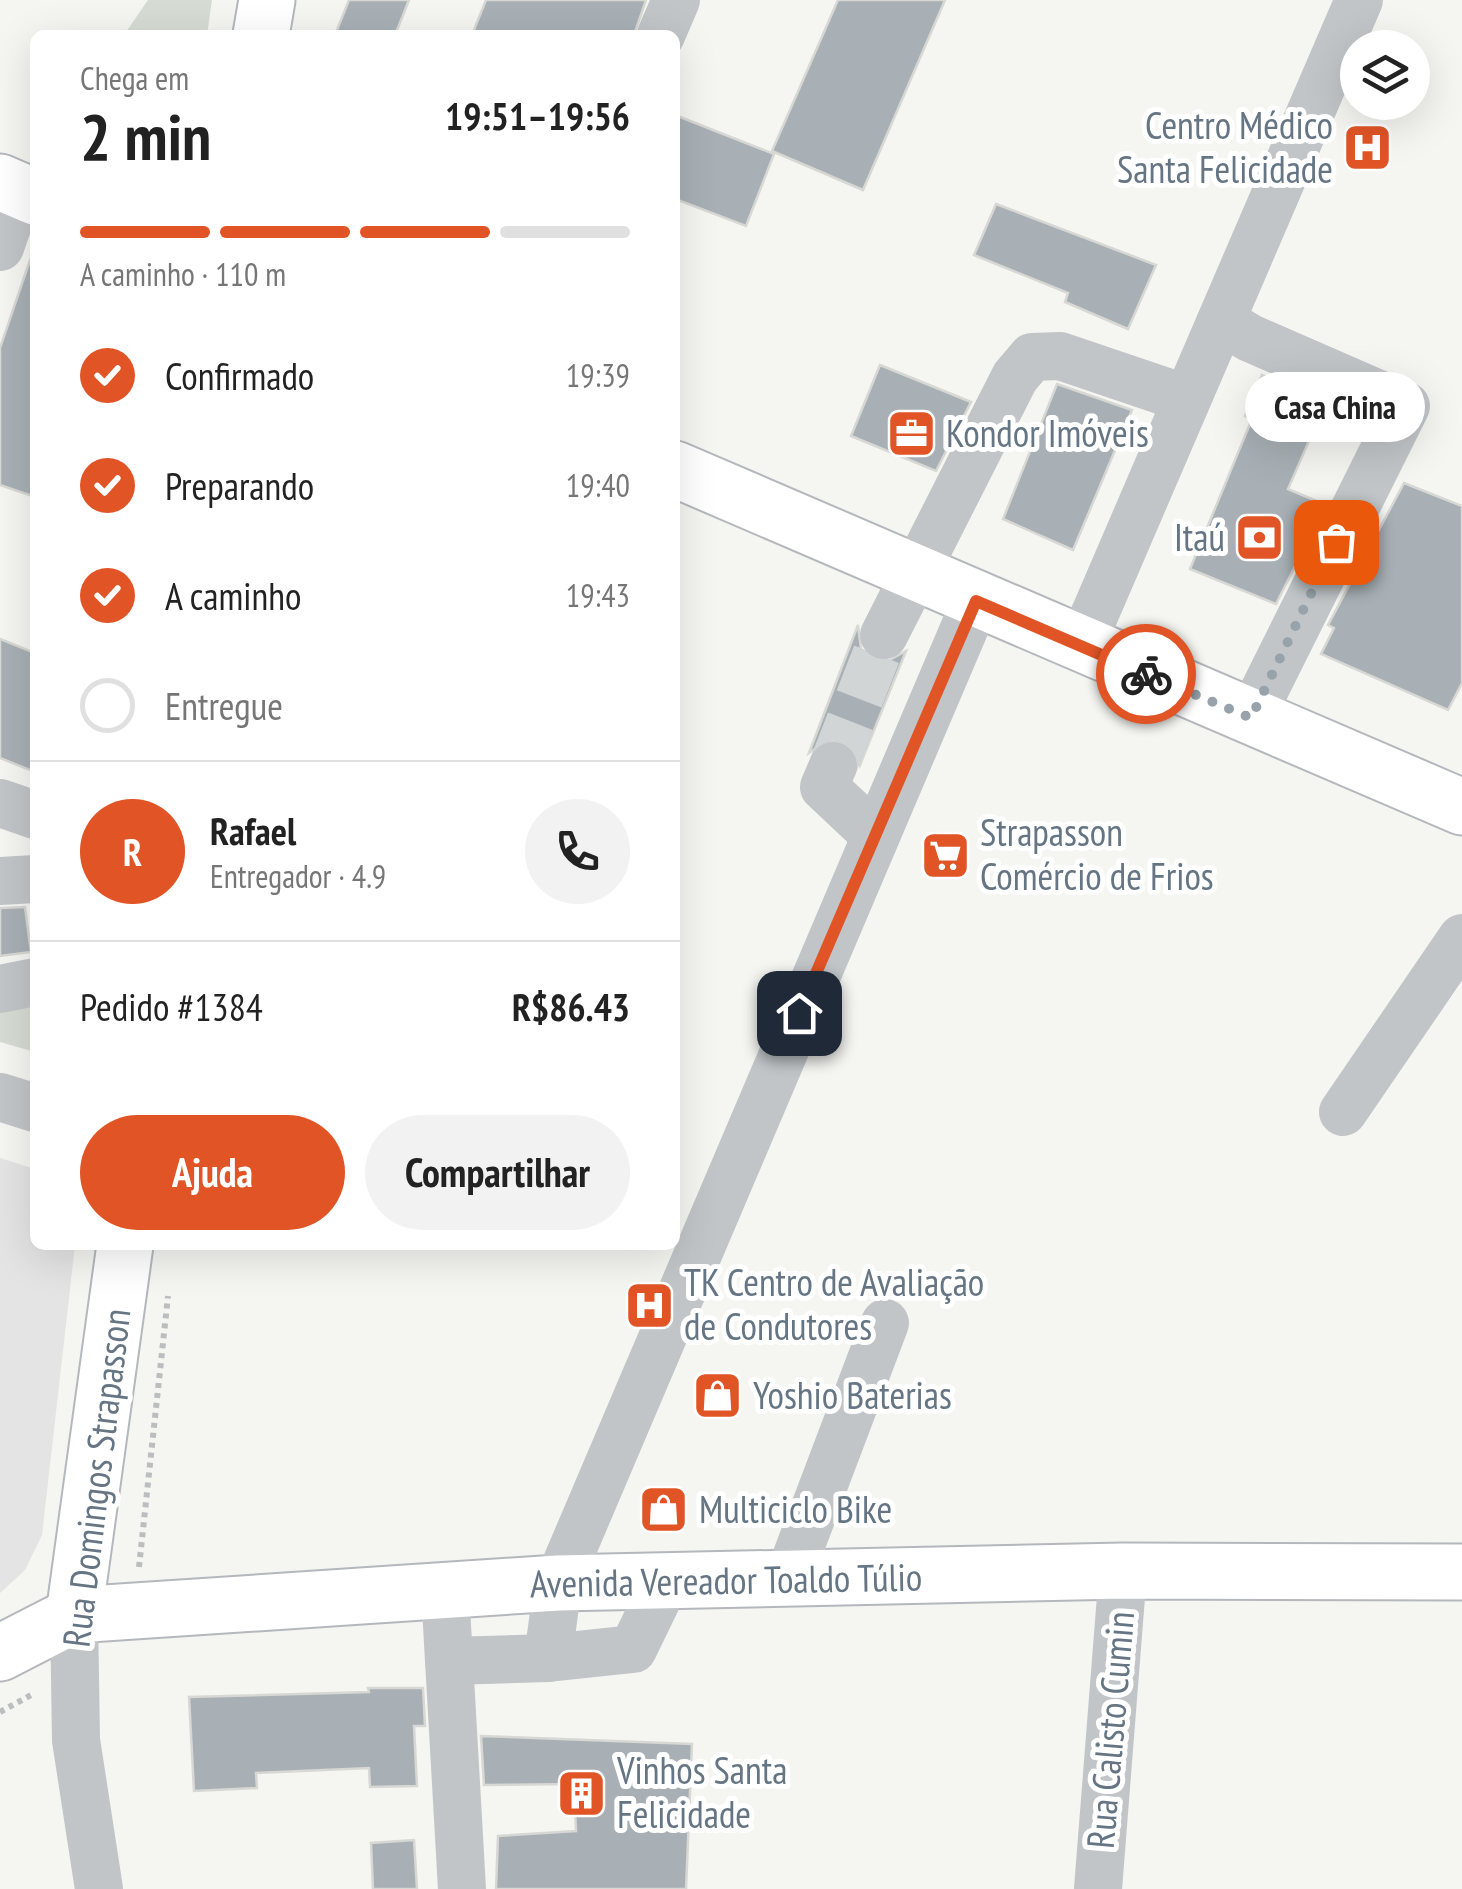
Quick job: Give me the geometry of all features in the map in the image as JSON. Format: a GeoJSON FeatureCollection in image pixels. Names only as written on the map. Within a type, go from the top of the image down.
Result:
{"type":"FeatureCollection","features":[{"type":"Feature","properties":{"kind":"main road"},"geometry":{"type":"LineString","coordinates":[[262,30],[267,0]]}},
{"type":"Feature","properties":{"kind":"main road"},"geometry":{"type":"LineString","coordinates":[[680,470],[1251,718],[1362,760],[1462,807]]}},
{"type":"Feature","properties":{"kind":"main road","name":"Rua Domingos Strapasson"},"geometry":{"type":"LineString","coordinates":[[74,1614],[124,1250]]}},
{"type":"Feature","properties":{"kind":"main road","name":"Avenida Vereador Toaldo Túlio"},"geometry":{"type":"LineString","coordinates":[[0,1653],[74,1614],[558,1583],[1123,1571],[1462,1572]]}},
{"type":"Feature","properties":{"kind":"street"},"geometry":{"type":"LineString","coordinates":[[663,30],[676,0]]}},
{"type":"Feature","properties":{"kind":"street"},"geometry":{"type":"LineString","coordinates":[[1082,646],[1359,0]]}},
{"type":"Feature","properties":{"kind":"street"},"geometry":{"type":"LineString","coordinates":[[0,247],[18,190]]}},
{"type":"Feature","properties":{"kind":"street"},"geometry":{"type":"LineString","coordinates":[[1221,320],[1250,338],[1406,406],[1251,718]]}},
{"type":"Feature","properties":{"kind":"street"},"geometry":{"type":"LineString","coordinates":[[548,1658],[558,1583],[874,835],[908,658],[913,574],[1015,378],[1032,357],[1060,356],[1187,399]]}},
{"type":"Feature","properties":{"kind":"street"},"geometry":{"type":"LineString","coordinates":[[908,658],[976,601]]}},
{"type":"Feature","properties":{"kind":"street"},"geometry":{"type":"LineString","coordinates":[[832,766],[824,787],[874,835]]}},
{"type":"Feature","properties":{"kind":"street"},"geometry":{"type":"LineString","coordinates":[[0,803],[30,814]]}},
{"type":"Feature","properties":{"kind":"street"},"geometry":{"type":"LineString","coordinates":[[0,882],[30,879]]}},
{"type":"Feature","properties":{"kind":"street"},"geometry":{"type":"LineString","coordinates":[[1343,1112],[1462,938]]}},
{"type":"Feature","properties":{"kind":"street"},"geometry":{"type":"LineString","coordinates":[[0,989],[30,983]]}},
{"type":"Feature","properties":{"kind":"street"},"geometry":{"type":"LineString","coordinates":[[0,1096],[30,1106]]}},
{"type":"Feature","properties":{"kind":"street"},"geometry":{"type":"LineString","coordinates":[[788,1580],[885,1323]]}},
{"type":"Feature","properties":{"kind":"street","name":"Rua Calisto Cumin"},"geometry":{"type":"LineString","coordinates":[[1098,1889],[1123,1571]]}},
{"type":"Feature","properties":{"kind":"street"},"geometry":{"type":"LineString","coordinates":[[449,1661],[548,1658],[633,1649],[665,1582]]}},
{"type":"Feature","properties":{"kind":"street"},"geometry":{"type":"LineString","coordinates":[[445,1590],[462,1889]]}},
{"type":"Feature","properties":{"kind":"street","name":"Rua Domingos Strapasson"},"geometry":{"type":"LineString","coordinates":[[74,1614],[76,1740],[99,1889]]}},
{"type":"Feature","properties":{"kind":"shaded area"},"geometry":{"type":"Polygon","coordinates":[[[148,0],[212,0],[208,30],[127,30],[148,0]]]}},
{"type":"Feature","properties":{"kind":"shaded area"},"geometry":{"type":"Polygon","coordinates":[[[30,994],[30,1051],[0,1042],[0,997],[30,994]]]}},
{"type":"Feature","properties":{"kind":"shaded area"},"geometry":{"type":"Polygon","coordinates":[[[0,1158],[30,1167],[30,1250],[74,1250],[42,1535],[25,1570],[0,1593],[0,1158]]]}},
{"type":"Feature","properties":{"kind":"building"},"geometry":{"type":"Polygon","coordinates":[[[349,0],[409,0],[397,30],[337,30],[349,0]]]}},
{"type":"Feature","properties":{"kind":"building"},"geometry":{"type":"Polygon","coordinates":[[[486,0],[646,0],[636,30],[474,30],[486,0]]]}},
{"type":"Feature","properties":{"kind":"building"},"geometry":{"type":"Polygon","coordinates":[[[838,0],[945,0],[863,190],[772,151],[838,0]]]}},
{"type":"Feature","properties":{"kind":"building"},"geometry":{"type":"Polygon","coordinates":[[[680,117],[774,154],[746,226],[680,201],[680,117]]]}},
{"type":"Feature","properties":{"kind":"building"},"geometry":{"type":"Polygon","coordinates":[[[996,204],[1156,265],[1128,329],[1065,302],[1068,293],[974,255],[996,204]]]}},
{"type":"Feature","properties":{"kind":"building"},"geometry":{"type":"Polygon","coordinates":[[[30,260],[30,495],[0,485],[0,348],[30,260]]]}},
{"type":"Feature","properties":{"kind":"building"},"geometry":{"type":"Polygon","coordinates":[[[880,365],[971,402],[936,471],[851,436],[880,365]]]}},
{"type":"Feature","properties":{"kind":"building","name":"Itaú"},"geometry":{"type":"Polygon","coordinates":[[[1262,375],[1326,402],[1288,489],[1326,505],[1276,604],[1190,569],[1252,419],[1245,416],[1262,375]]]}},
{"type":"Feature","properties":{"kind":"building"},"geometry":{"type":"Polygon","coordinates":[[[1057,384],[1132,410],[1073,550],[1003,519],[1057,384]]]}},
{"type":"Feature","properties":{"kind":"building"},"geometry":{"type":"Polygon","coordinates":[[[1404,483],[1462,506],[1462,683],[1448,710],[1321,654],[1334,628],[1328,625],[1404,483]]]}},
{"type":"Feature","properties":{"kind":"building"},"geometry":{"type":"Polygon","coordinates":[[[858,625],[861,649],[871,659],[886,662],[906,651],[860,765],[856,750],[843,740],[829,739],[809,753],[858,625]]]}},
{"type":"Feature","properties":{"kind":"building"},"geometry":{"type":"Polygon","coordinates":[[[0,639],[30,651],[30,770],[0,758],[0,639]]]}},
{"type":"Feature","properties":{"kind":"building"},"geometry":{"type":"Polygon","coordinates":[[[25,907],[30,952],[0,956],[0,908],[25,907]]]}},
{"type":"Feature","properties":{"kind":"building"},"geometry":{"type":"Polygon","coordinates":[[[368,1688],[423,1688],[425,1726],[414,1726],[417,1786],[370,1787],[369,1768],[256,1773],[257,1788],[194,1791],[189,1697],[369,1692],[368,1688]]]}},
{"type":"Feature","properties":{"kind":"building","name":"Vinhos Santa Felicidade"},"geometry":{"type":"Polygon","coordinates":[[[481,1736],[692,1744],[686,1889],[496,1889],[498,1836],[576,1831],[574,1784],[484,1785],[481,1736]]]}},
{"type":"Feature","properties":{"kind":"building"},"geometry":{"type":"Polygon","coordinates":[[[414,1840],[417,1889],[373,1889],[371,1843],[414,1840]]]}},
{"type":"Feature","properties":{"kind":"tunnel"},"geometry":{"type":"LineString","coordinates":[[833,766],[884,635]]}},
{"type":"Feature","properties":{"kind":"way so far"},"geometry":{"type":"LineString","coordinates":[[1146,674],[1251,718],[1336,542]]}},
{"type":"Feature","properties":{"kind":"place","name":"Centro Médico Santa Felicidade"},"geometry":{"type":"Point","coordinates":[1368,148]}},
{"type":"Feature","properties":{"kind":"place","name":"Kondor Imóveis"},"geometry":{"type":"Point","coordinates":[911,434]}},
{"type":"Feature","properties":{"kind":"place","name":"Itaú"},"geometry":{"type":"Point","coordinates":[1260,538]}},
{"type":"Feature","properties":{"kind":"place","name":"Casa China"},"geometry":{"type":"Point","coordinates":[1336,542]}},
{"type":"Feature","properties":{"kind":"place","name":"Strapasson Comércio de Frios"},"geometry":{"type":"Point","coordinates":[945,855]}},
{"type":"Feature","properties":{"kind":"place","name":"TK Centro de Avaliação de Condutores"},"geometry":{"type":"Point","coordinates":[649,1305]}},
{"type":"Feature","properties":{"kind":"place","name":"Yoshio Baterias"},"geometry":{"type":"Point","coordinates":[718,1396]}},
{"type":"Feature","properties":{"kind":"place","name":"Multiciclo Bike"},"geometry":{"type":"Point","coordinates":[664,1510]}},
{"type":"Feature","properties":{"kind":"place","name":"Vinhos Santa Felicidade"},"geometry":{"type":"Point","coordinates":[582,1793]}},
{"type":"Feature","properties":{"kind":"route"},"geometry":{"type":"LineString","coordinates":[[799,1013],[976,601],[1146,674]]}}]}
